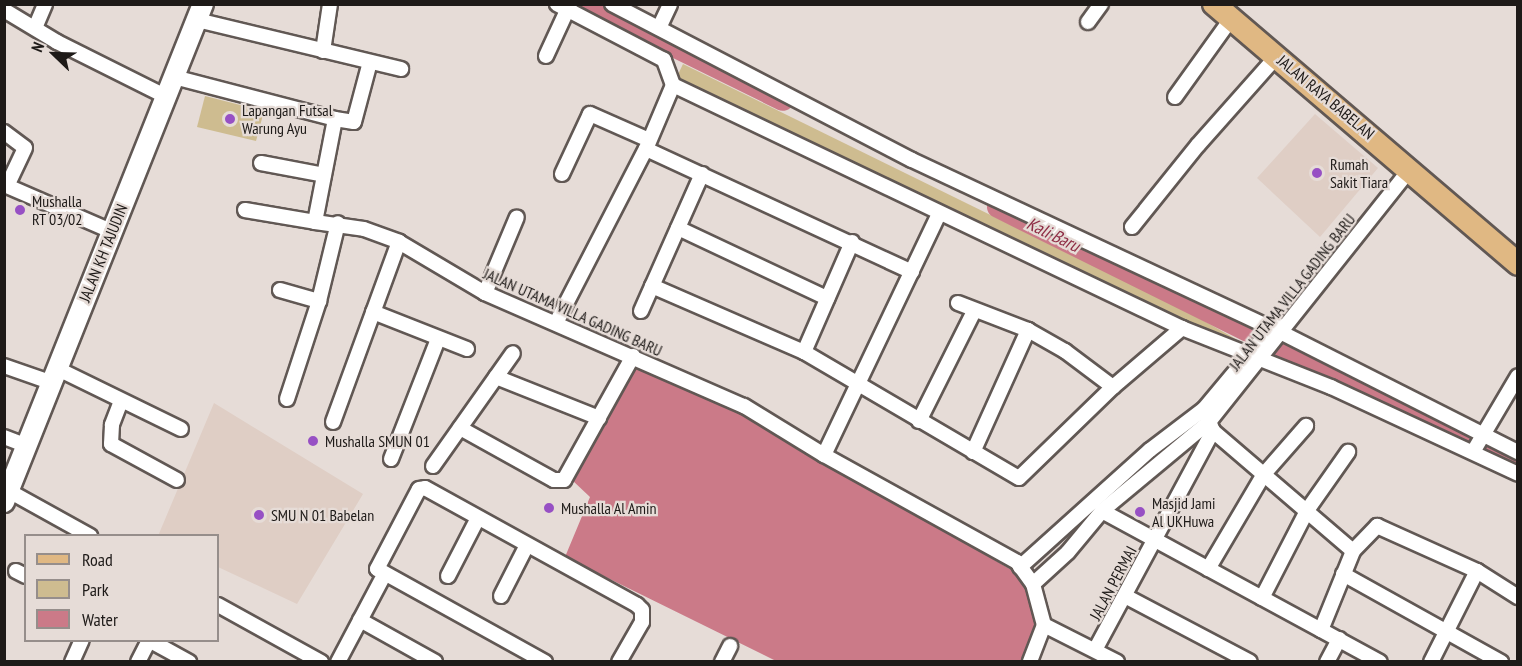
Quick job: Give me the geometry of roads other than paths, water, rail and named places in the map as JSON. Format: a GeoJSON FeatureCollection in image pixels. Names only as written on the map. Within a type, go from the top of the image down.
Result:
{"type":"FeatureCollection","features":[{"type":"Feature","properties":{"kind":"main road","name":"JALAN RAYA BABELAN"},"geometry":{"type":"LineString","coordinates":[[1223,11],[1408,167],[1518,264]]}},
{"type":"Feature","properties":{"kind":"street"},"geometry":{"type":"LineString","coordinates":[[35,28],[45,4]]}},
{"type":"Feature","properties":{"kind":"street"},"geometry":{"type":"LineString","coordinates":[[323,51],[330,4]]}},
{"type":"Feature","properties":{"kind":"street"},"geometry":{"type":"LineString","coordinates":[[612,4],[912,160],[1392,392],[1478,443],[1518,474]]}},
{"type":"Feature","properties":{"kind":"street"},"geometry":{"type":"LineString","coordinates":[[659,57],[670,4]]}},
{"type":"Feature","properties":{"kind":"street"},"geometry":{"type":"LineString","coordinates":[[1088,22],[1101,4]]}},
{"type":"Feature","properties":{"kind":"street"},"geometry":{"type":"LineString","coordinates":[[546,56],[565,6],[664,60],[674,85],[939,214],[1182,328],[1258,355],[1383,410],[1478,443],[1518,452]]}},
{"type":"Feature","properties":{"kind":"street"},"geometry":{"type":"LineString","coordinates":[[4,9],[35,28],[167,97]]}},
{"type":"Feature","properties":{"kind":"street"},"geometry":{"type":"LineString","coordinates":[[1175,97],[1223,11]]}},
{"type":"Feature","properties":{"kind":"street"},"geometry":{"type":"LineString","coordinates":[[200,12],[323,51],[401,69]]}},
{"type":"Feature","properties":{"kind":"street","name":"JALAN KH TAJUDIN"},"geometry":{"type":"LineString","coordinates":[[7,497],[53,375],[200,12]]}},
{"type":"Feature","properties":{"kind":"street"},"geometry":{"type":"LineString","coordinates":[[1132,227],[1198,145],[1277,56]]}},
{"type":"Feature","properties":{"kind":"street"},"geometry":{"type":"LineString","coordinates":[[174,77],[334,120],[354,122],[370,62]]}},
{"type":"Feature","properties":{"kind":"street"},"geometry":{"type":"LineString","coordinates":[[556,322],[647,144],[674,85]]}},
{"type":"Feature","properties":{"kind":"street"},"geometry":{"type":"LineString","coordinates":[[562,174],[588,115],[702,174],[852,242],[912,272]]}},
{"type":"Feature","properties":{"kind":"street"},"geometry":{"type":"LineString","coordinates":[[315,222],[334,120]]}},
{"type":"Feature","properties":{"kind":"street"},"geometry":{"type":"LineString","coordinates":[[4,132],[25,148],[6,187],[111,231]]}},
{"type":"Feature","properties":{"kind":"street"},"geometry":{"type":"LineString","coordinates":[[261,164],[324,175]]}},
{"type":"Feature","properties":{"kind":"street","name":"JALAN UTAMA VILLA GADING BARU"},"geometry":{"type":"LineString","coordinates":[[1221,406],[1274,333],[1408,167]]}},
{"type":"Feature","properties":{"kind":"street"},"geometry":{"type":"LineString","coordinates":[[641,311],[702,174]]}},
{"type":"Feature","properties":{"kind":"street","name":"JALAN UTAMA VILLA GADING BARU"},"geometry":{"type":"LineString","coordinates":[[245,210],[315,222],[338,223],[399,242],[485,293],[556,322],[744,406],[824,455],[1019,565],[1150,450],[1209,421],[1258,355]]}},
{"type":"Feature","properties":{"kind":"street"},"geometry":{"type":"LineString","coordinates":[[824,455],[939,214]]}},
{"type":"Feature","properties":{"kind":"street"},"geometry":{"type":"LineString","coordinates":[[485,293],[517,217]]}},
{"type":"Feature","properties":{"kind":"street"},"geometry":{"type":"LineString","coordinates":[[287,399],[319,300],[338,223]]}},
{"type":"Feature","properties":{"kind":"street"},"geometry":{"type":"LineString","coordinates":[[678,228],[826,298]]}},
{"type":"Feature","properties":{"kind":"street"},"geometry":{"type":"LineString","coordinates":[[333,422],[399,242]]}},
{"type":"Feature","properties":{"kind":"street"},"geometry":{"type":"LineString","coordinates":[[804,352],[852,242]]}},
{"type":"Feature","properties":{"kind":"street"},"geometry":{"type":"LineString","coordinates":[[652,286],[804,352],[919,421],[1021,478],[1113,387],[1182,328]]}},
{"type":"Feature","properties":{"kind":"street"},"geometry":{"type":"LineString","coordinates":[[280,291],[319,300]]}},
{"type":"Feature","properties":{"kind":"street"},"geometry":{"type":"LineString","coordinates":[[958,303],[1028,330],[1065,351],[1113,387]]}},
{"type":"Feature","properties":{"kind":"street"},"geometry":{"type":"LineString","coordinates":[[919,421],[974,311]]}},
{"type":"Feature","properties":{"kind":"street"},"geometry":{"type":"LineString","coordinates":[[373,312],[467,349]]}},
{"type":"Feature","properties":{"kind":"street"},"geometry":{"type":"LineString","coordinates":[[973,452],[1028,330]]}},
{"type":"Feature","properties":{"kind":"street"},"geometry":{"type":"LineString","coordinates":[[391,459],[438,339]]}},
{"type":"Feature","properties":{"kind":"street"},"geometry":{"type":"LineString","coordinates":[[433,466],[513,353]]}},
{"type":"Feature","properties":{"kind":"street"},"geometry":{"type":"LineString","coordinates":[[460,428],[558,482],[564,480],[633,356]]}},
{"type":"Feature","properties":{"kind":"street"},"geometry":{"type":"LineString","coordinates":[[4,366],[53,375],[121,401],[181,429]]}},
{"type":"Feature","properties":{"kind":"street"},"geometry":{"type":"LineString","coordinates":[[1478,443],[1518,376]]}},
{"type":"Feature","properties":{"kind":"street"},"geometry":{"type":"LineString","coordinates":[[496,377],[599,418]]}},
{"type":"Feature","properties":{"kind":"street"},"geometry":{"type":"LineString","coordinates":[[1383,410],[1392,392]]}},
{"type":"Feature","properties":{"kind":"street"},"geometry":{"type":"LineString","coordinates":[[121,401],[112,425],[111,444],[177,480]]}},
{"type":"Feature","properties":{"kind":"street","name":"JALAN PERMAI"},"geometry":{"type":"LineString","coordinates":[[1095,650],[1155,540],[1209,421],[1221,406]]}},
{"type":"Feature","properties":{"kind":"street"},"geometry":{"type":"LineString","coordinates":[[1033,584],[1068,552],[1102,511],[1209,421],[1264,474],[1308,509],[1353,551]]}},
{"type":"Feature","properties":{"kind":"street"},"geometry":{"type":"LineString","coordinates":[[1208,569],[1264,474],[1306,426]]}},
{"type":"Feature","properties":{"kind":"street"},"geometry":{"type":"LineString","coordinates":[[4,437],[27,446]]}},
{"type":"Feature","properties":{"kind":"street"},"geometry":{"type":"LineString","coordinates":[[1262,598],[1308,509],[1348,452]]}},
{"type":"Feature","properties":{"kind":"street"},"geometry":{"type":"LineString","coordinates":[[545,662],[384,575],[377,566],[419,489],[425,488],[642,610],[642,622],[619,662]]}},
{"type":"Feature","properties":{"kind":"street"},"geometry":{"type":"LineString","coordinates":[[7,497],[86,534]]}},
{"type":"Feature","properties":{"kind":"street"},"geometry":{"type":"LineString","coordinates":[[1102,511],[1380,662]]}},
{"type":"Feature","properties":{"kind":"street"},"geometry":{"type":"LineString","coordinates":[[448,576],[478,518]]}},
{"type":"Feature","properties":{"kind":"street"},"geometry":{"type":"LineString","coordinates":[[1321,630],[1353,551],[1378,526],[1477,572],[1518,597]]}},
{"type":"Feature","properties":{"kind":"street"},"geometry":{"type":"LineString","coordinates":[[501,596],[527,545]]}},
{"type":"Feature","properties":{"kind":"street"},"geometry":{"type":"LineString","coordinates":[[1019,565],[1033,584],[1044,625],[1030,662]]}},
{"type":"Feature","properties":{"kind":"street"},"geometry":{"type":"LineString","coordinates":[[1431,662],[1477,572]]}},
{"type":"Feature","properties":{"kind":"street"},"geometry":{"type":"LineString","coordinates":[[1343,574],[1501,662]]}},
{"type":"Feature","properties":{"kind":"street"},"geometry":{"type":"LineString","coordinates":[[338,662],[384,575]]}},
{"type":"Feature","properties":{"kind":"street"},"geometry":{"type":"LineString","coordinates":[[1125,596],[1250,662]]}},
{"type":"Feature","properties":{"kind":"street"},"geometry":{"type":"LineString","coordinates":[[219,606],[321,662]]}},
{"type":"Feature","properties":{"kind":"street"},"geometry":{"type":"LineString","coordinates":[[360,620],[435,662]]}},
{"type":"Feature","properties":{"kind":"street"},"geometry":{"type":"LineString","coordinates":[[1044,625],[1117,662]]}},
{"type":"Feature","properties":{"kind":"street"},"geometry":{"type":"LineString","coordinates":[[1327,662],[1339,639]]}},
{"type":"Feature","properties":{"kind":"street"},"geometry":{"type":"LineString","coordinates":[[72,662],[81,642]]}},
{"type":"Feature","properties":{"kind":"street"},"geometry":{"type":"LineString","coordinates":[[138,662],[148,642]]}},
{"type":"Feature","properties":{"kind":"street"},"geometry":{"type":"LineString","coordinates":[[153,642],[189,662]]}},
{"type":"Feature","properties":{"kind":"street"},"geometry":{"type":"LineString","coordinates":[[722,662],[730,646]]}},
{"type":"Feature","properties":{"kind":"water"},"geometry":{"type":"Polygon","coordinates":[[[636,364],[741,412],[1015,572],[1026,588],[1036,626],[1023,661],[776,661],[565,557],[590,497],[572,480],[636,364]]]}},
{"type":"Feature","properties":{"kind":"waterway","name":"Kali Baru"},"geometry":{"type":"LineString","coordinates":[[588,4],[783,100]]}},
{"type":"Feature","properties":{"kind":"waterway","name":"Kali Baru"},"geometry":{"type":"LineString","coordinates":[[998,207],[1518,465]]}},
{"type":"Feature","properties":{"kind":"place","name":"Lapangan Futsal Warung Ayu"},"geometry":{"type":"Point","coordinates":[230,119]}},
{"type":"Feature","properties":{"kind":"place","name":"Rumah Sakit Tiara"},"geometry":{"type":"Point","coordinates":[1317,173]}},
{"type":"Feature","properties":{"kind":"place","name":"Mushalla RT 03/02"},"geometry":{"type":"Point","coordinates":[20,210]}},
{"type":"Feature","properties":{"kind":"place","name":"Mushalla SMUN 01"},"geometry":{"type":"Point","coordinates":[313,441]}},
{"type":"Feature","properties":{"kind":"place","name":"Mushalla Al Amin"},"geometry":{"type":"Point","coordinates":[549,508]}},
{"type":"Feature","properties":{"kind":"place","name":"Masjid Jami Al UKHuwa"},"geometry":{"type":"Point","coordinates":[1140,512]}},
{"type":"Feature","properties":{"kind":"place","name":"SMU N 01 Babelan"},"geometry":{"type":"Point","coordinates":[259,515]}}]}
